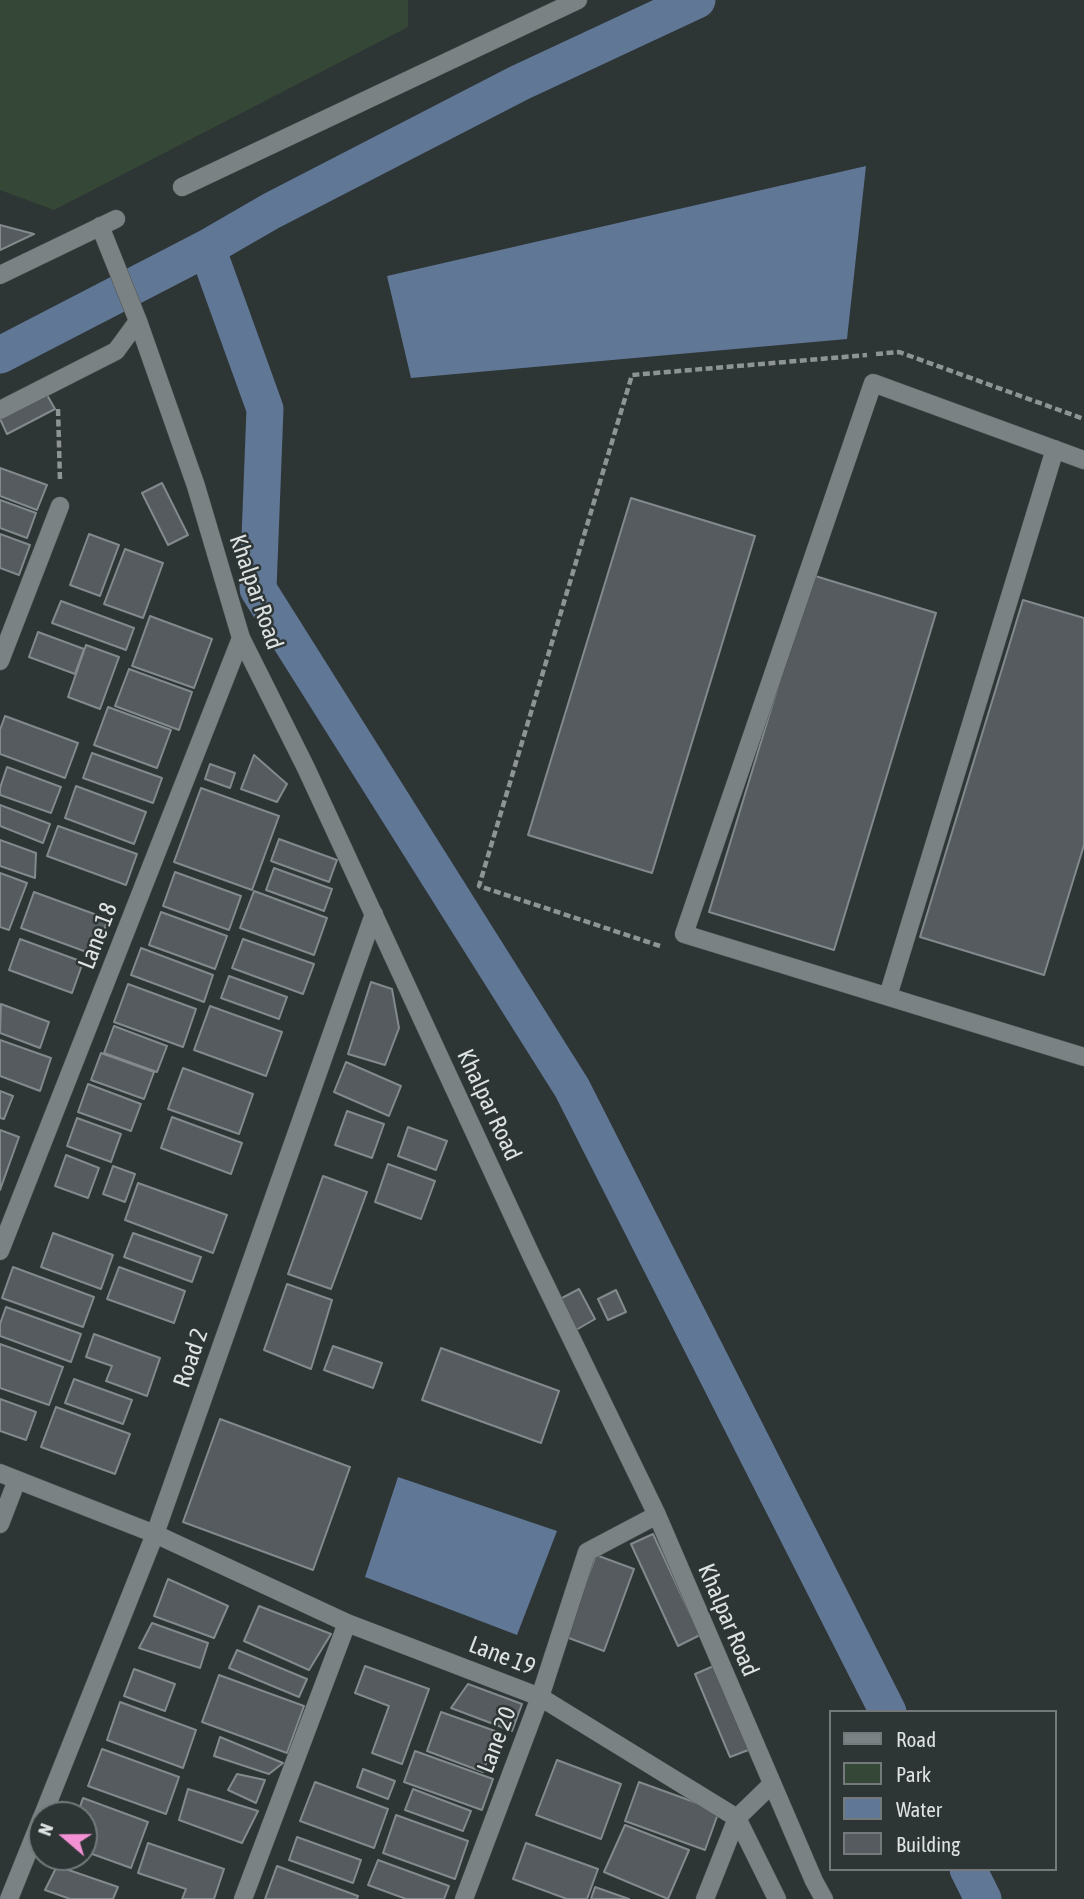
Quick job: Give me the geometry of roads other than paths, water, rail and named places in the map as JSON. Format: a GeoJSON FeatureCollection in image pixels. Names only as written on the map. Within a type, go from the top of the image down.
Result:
{"type":"FeatureCollection","features":[{"type":"Feature","properties":{"kind":"street"},"geometry":{"type":"LineString","coordinates":[[182,187],[578,0]]}},
{"type":"Feature","properties":{"kind":"street","name":"Khalpar Road"},"geometry":{"type":"LineString","coordinates":[[0,275],[108,223],[108,250],[138,321],[196,486],[241,638],[374,914],[532,1257],[657,1515],[824,1899]]}},
{"type":"Feature","properties":{"kind":"street"},"geometry":{"type":"LineString","coordinates":[[0,410],[116,351],[138,321]]}},
{"type":"Feature","properties":{"kind":"street"},"geometry":{"type":"LineString","coordinates":[[1084,460],[873,383],[684,934],[1084,1057]]}},
{"type":"Feature","properties":{"kind":"street"},"geometry":{"type":"LineString","coordinates":[[888,996],[1055,449]]}},
{"type":"Feature","properties":{"kind":"street"},"geometry":{"type":"LineString","coordinates":[[0,661],[60,506]]}},
{"type":"Feature","properties":{"kind":"street","name":"Lane 18"},"geometry":{"type":"LineString","coordinates":[[0,1251],[241,638]]}},
{"type":"Feature","properties":{"kind":"street","name":"Road 2"},"geometry":{"type":"LineString","coordinates":[[48,1801],[155,1534],[374,914]]}},
{"type":"Feature","properties":{"kind":"street"},"geometry":{"type":"LineString","coordinates":[[0,1524],[8,1477]]}},
{"type":"Feature","properties":{"kind":"street","name":"Lane 19"},"geometry":{"type":"LineString","coordinates":[[8,1477],[155,1534],[347,1623],[540,1696],[737,1818]]}},
{"type":"Feature","properties":{"kind":"street","name":"Lane 20"},"geometry":{"type":"LineString","coordinates":[[464,1899],[540,1696],[587,1552],[657,1515]]}},
{"type":"Feature","properties":{"kind":"street"},"geometry":{"type":"LineString","coordinates":[[243,1899],[347,1623]]}},
{"type":"Feature","properties":{"kind":"street"},"geometry":{"type":"LineString","coordinates":[[705,1899],[737,1818],[772,1784]]}},
{"type":"Feature","properties":{"kind":"street"},"geometry":{"type":"LineString","coordinates":[[737,1818],[777,1899]]}},
{"type":"Feature","properties":{"kind":"street","name":"Road 2"},"geometry":{"type":"LineString","coordinates":[[9,1899],[28,1851]]}},
{"type":"Feature","properties":{"kind":"water"},"geometry":{"type":"Polygon","coordinates":[[[866,166],[847,339],[411,378],[387,276],[866,166]]]}},
{"type":"Feature","properties":{"kind":"water"},"geometry":{"type":"Polygon","coordinates":[[[398,1477],[557,1531],[517,1635],[365,1577],[398,1477]]]}},
{"type":"Feature","properties":{"kind":"waterway"},"geometry":{"type":"LineString","coordinates":[[0,355],[519,83],[697,0]]}},
{"type":"Feature","properties":{"kind":"waterway"},"geometry":{"type":"LineString","coordinates":[[207,248],[265,409],[258,589],[572,1088],[887,1710]]}},
{"type":"Feature","properties":{"kind":"waterway"},"geometry":{"type":"LineString","coordinates":[[969,1871],[983,1899]]}}]}
